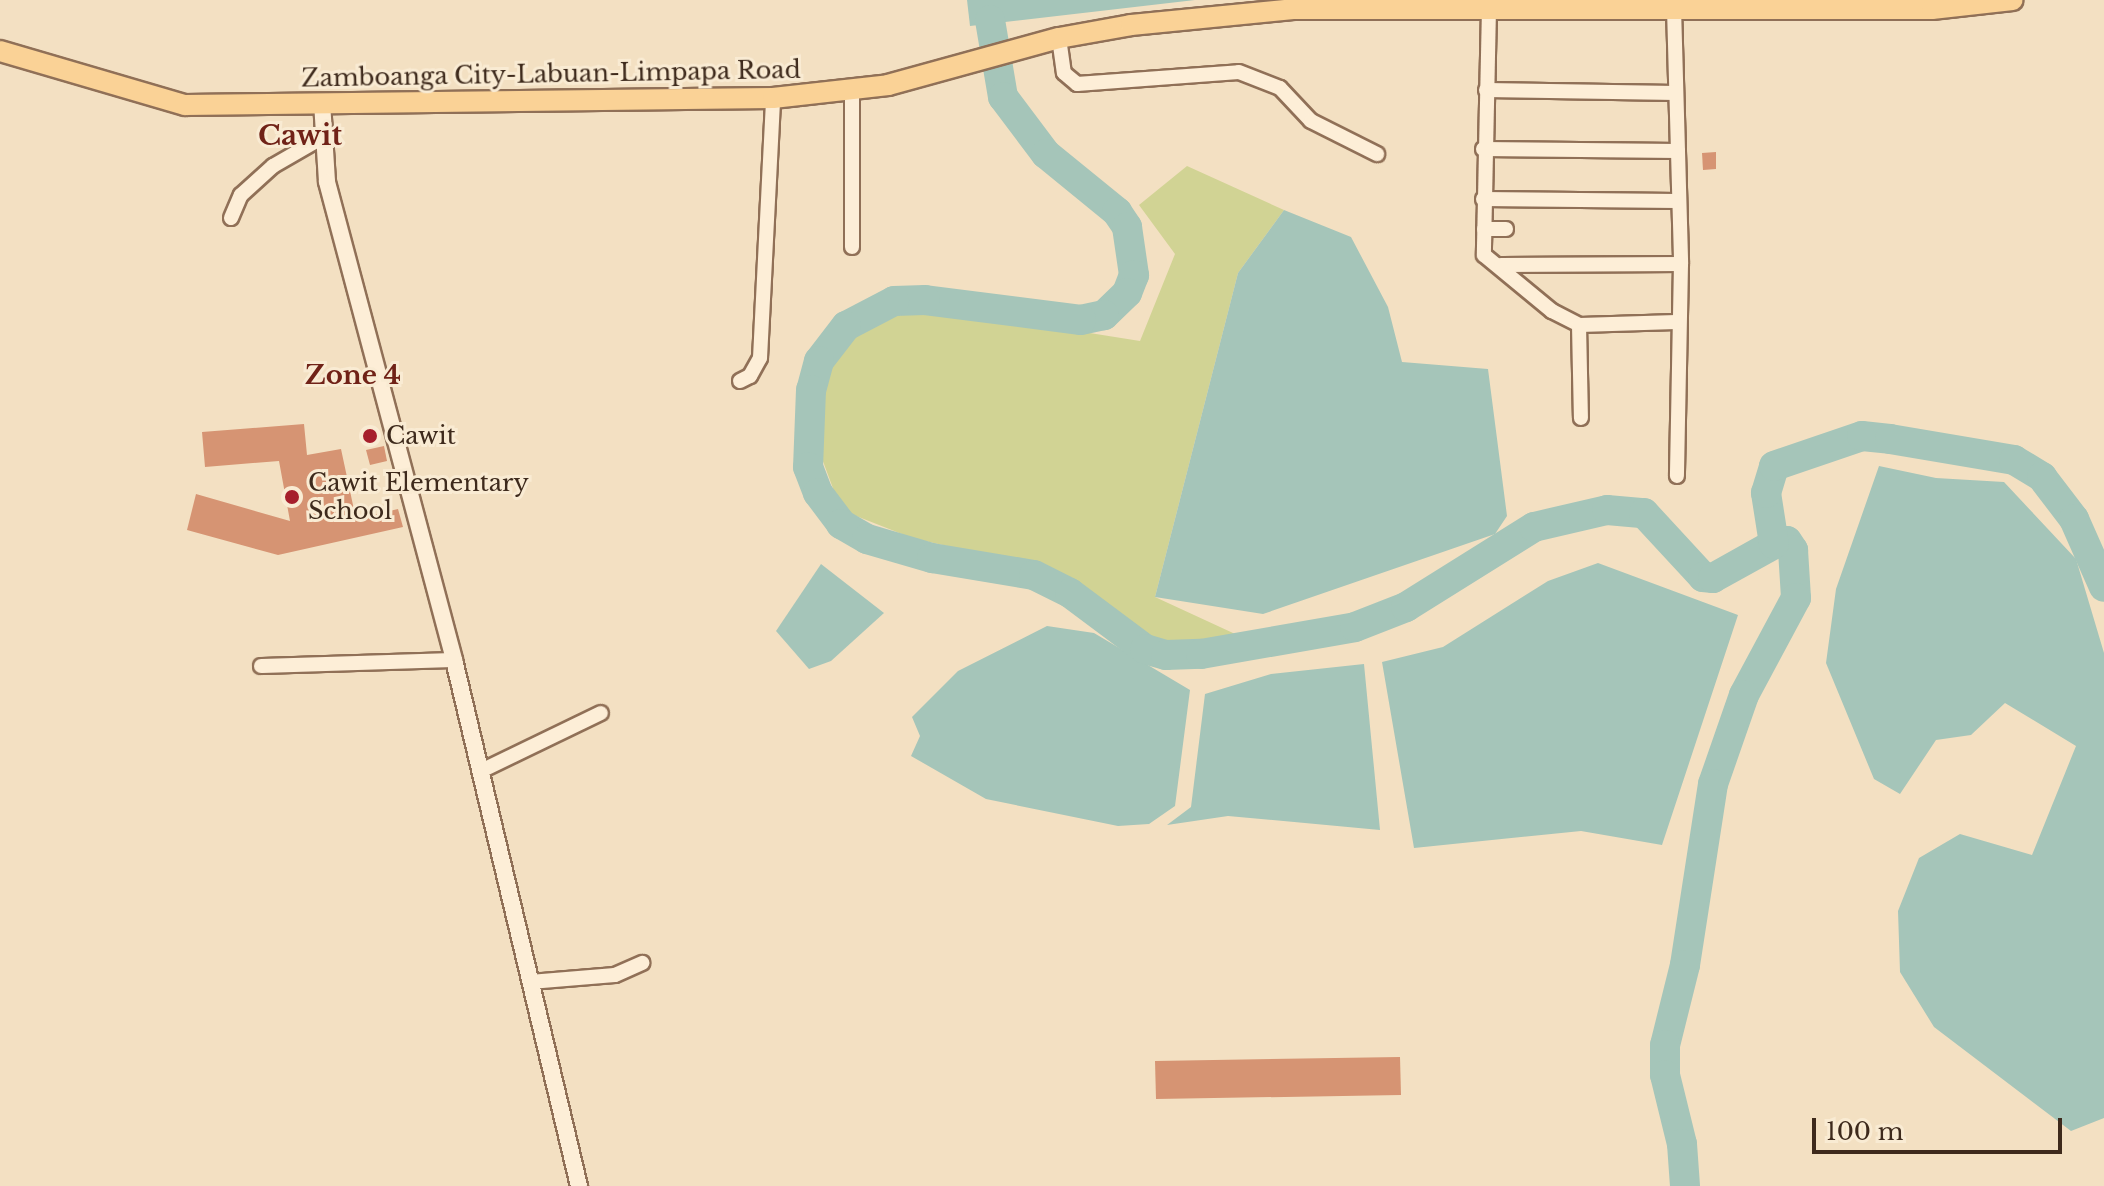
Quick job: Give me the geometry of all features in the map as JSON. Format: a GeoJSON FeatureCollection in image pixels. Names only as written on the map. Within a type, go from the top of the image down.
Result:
{"type":"FeatureCollection","features":[{"type":"Feature","properties":{"kind":"main road","name":"Zamboanga City-Labuan-Limpapa Road"},"geometry":{"type":"LineString","coordinates":[[0,51],[185,105],[773,98],[919,78],[960,63],[1059,38],[1131,25],[1293,9],[1932,9],[2013,0]]}},
{"type":"Feature","properties":{"kind":"street"},"geometry":{"type":"LineString","coordinates":[[1489,8],[1483,199],[1484,255],[1490,265],[1681,264]]}},
{"type":"Feature","properties":{"kind":"street"},"geometry":{"type":"LineString","coordinates":[[1674,8],[1681,264],[1677,322],[1677,476]]}},
{"type":"Feature","properties":{"kind":"street"},"geometry":{"type":"LineString","coordinates":[[1059,38],[1064,73],[1077,84],[1239,72],[1280,88],[1311,121],[1377,154]]}},
{"type":"Feature","properties":{"kind":"street"},"geometry":{"type":"LineString","coordinates":[[852,89],[852,247]]}},
{"type":"Feature","properties":{"kind":"street"},"geometry":{"type":"LineString","coordinates":[[1486,90],[1676,93]]}},
{"type":"Feature","properties":{"kind":"street"},"geometry":{"type":"LineString","coordinates":[[740,381],[750,376],[760,358],[773,98]]}},
{"type":"Feature","properties":{"kind":"street"},"geometry":{"type":"LineString","coordinates":[[322,102],[327,182],[454,660],[579,1186]]}},
{"type":"Feature","properties":{"kind":"street"},"geometry":{"type":"LineString","coordinates":[[231,218],[241,195],[273,166],[325,136]]}},
{"type":"Feature","properties":{"kind":"street"},"geometry":{"type":"LineString","coordinates":[[1483,149],[1678,151]]}},
{"type":"Feature","properties":{"kind":"street"},"geometry":{"type":"LineString","coordinates":[[1483,199],[1677,201]]}},
{"type":"Feature","properties":{"kind":"street"},"geometry":{"type":"LineString","coordinates":[[1484,229],[1506,229]]}},
{"type":"Feature","properties":{"kind":"street"},"geometry":{"type":"LineString","coordinates":[[1501,265],[1552,311],[1579,325],[1677,322]]}},
{"type":"Feature","properties":{"kind":"street"},"geometry":{"type":"LineString","coordinates":[[1579,325],[1581,418]]}},
{"type":"Feature","properties":{"kind":"street"},"geometry":{"type":"LineString","coordinates":[[261,666],[454,660]]}},
{"type":"Feature","properties":{"kind":"street"},"geometry":{"type":"LineString","coordinates":[[481,771],[601,713]]}},
{"type":"Feature","properties":{"kind":"street"},"geometry":{"type":"LineString","coordinates":[[530,982],[615,975],[642,963]]}},
{"type":"Feature","properties":{"kind":"green space"},"geometry":{"type":"Polygon","coordinates":[[[1187,166],[1284,210],[1238,273],[1155,597],[1246,639],[1192,650],[1154,638],[1043,568],[912,538],[841,510],[817,445],[829,359],[882,316],[951,311],[1140,341],[1175,254],[1139,205],[1187,166]]]}},
{"type":"Feature","properties":{"kind":"shaded area"},"geometry":{"type":"Polygon","coordinates":[[[967,0],[1195,0],[970,26],[967,0]]]}},
{"type":"Feature","properties":{"kind":"shaded area"},"geometry":{"type":"Polygon","coordinates":[[[1284,210],[1351,237],[1388,307],[1402,362],[1488,369],[1507,516],[1495,534],[1263,614],[1155,597],[1238,273],[1284,210]]]}},
{"type":"Feature","properties":{"kind":"shaded area"},"geometry":{"type":"Polygon","coordinates":[[[1879,466],[1936,478],[2004,482],[2076,559],[2104,653],[2104,1118],[2071,1131],[1934,1027],[1900,972],[1898,911],[1919,858],[1960,834],[2032,855],[2076,746],[2005,703],[1971,735],[1936,740],[1900,794],[1874,779],[1826,663],[1836,589],[1879,466]]]}},
{"type":"Feature","properties":{"kind":"shaded area"},"geometry":{"type":"Polygon","coordinates":[[[1598,563],[1738,615],[1662,845],[1581,831],[1414,848],[1382,662],[1443,647],[1548,581],[1598,563]]]}},
{"type":"Feature","properties":{"kind":"shaded area"},"geometry":{"type":"Polygon","coordinates":[[[821,564],[884,613],[831,661],[809,669],[776,631],[821,564]]]}},
{"type":"Feature","properties":{"kind":"shaded area"},"geometry":{"type":"Polygon","coordinates":[[[1047,626],[1094,633],[1190,690],[1175,806],[1149,824],[1118,826],[986,799],[911,756],[920,736],[912,717],[958,671],[1047,626]]]}},
{"type":"Feature","properties":{"kind":"shaded area"},"geometry":{"type":"Polygon","coordinates":[[[1364,664],[1380,830],[1228,816],[1167,825],[1191,807],[1205,694],[1271,674],[1364,664]]]}},
{"type":"Feature","properties":{"kind":"building"},"geometry":{"type":"Polygon","coordinates":[[[1716,152],[1716,169],[1703,170],[1702,153],[1716,152]]]}},
{"type":"Feature","properties":{"kind":"building"},"geometry":{"type":"Polygon","coordinates":[[[304,424],[307,455],[341,449],[356,519],[398,509],[403,527],[278,555],[187,530],[196,494],[290,521],[279,461],[205,467],[202,432],[304,424]]]}},
{"type":"Feature","properties":{"kind":"building"},"geometry":{"type":"Polygon","coordinates":[[[384,446],[387,461],[370,465],[366,450],[384,446]]]}},
{"type":"Feature","properties":{"kind":"building"},"geometry":{"type":"Polygon","coordinates":[[[1400,1057],[1401,1095],[1156,1099],[1155,1061],[1400,1057]]]}},
{"type":"Feature","properties":{"kind":"waterway"},"geometry":{"type":"LineString","coordinates":[[990,20],[1003,97],[1046,154],[1117,212],[1127,227],[1134,275],[1127,293],[1104,315],[1081,320],[925,300],[894,301],[846,326],[819,361],[811,390],[808,467],[818,493],[841,524],[867,539],[932,558],[1034,575],[1070,593],[1145,649],[1166,655],[1201,654],[1355,627],[1406,607],[1534,527],[1607,510],[1644,513],[1703,577],[1713,578],[1774,544],[1787,541],[1793,550],[1796,598],[1744,695],[1713,784],[1685,965],[1665,1045],[1665,1075],[1682,1144],[1685,1186]]}},
{"type":"Feature","properties":{"kind":"waterway"},"geometry":{"type":"LineString","coordinates":[[1774,544],[1766,493],[1774,466],[1862,436],[1890,439],[2014,460],[2042,477],[2074,519],[2104,587]]}},
{"type":"Feature","properties":{"kind":"place","name":"Cawit"},"geometry":{"type":"Point","coordinates":[370,436]}},
{"type":"Feature","properties":{"kind":"place","name":"Cawit Elementary School"},"geometry":{"type":"Point","coordinates":[292,497]}},
{"type":"Feature","properties":{"kind":"district","name":"Cawit"},"geometry":{"type":"Point","coordinates":[300,136]}},
{"type":"Feature","properties":{"kind":"district","name":"Zone 4"},"geometry":{"type":"Point","coordinates":[353,376]}}]}
